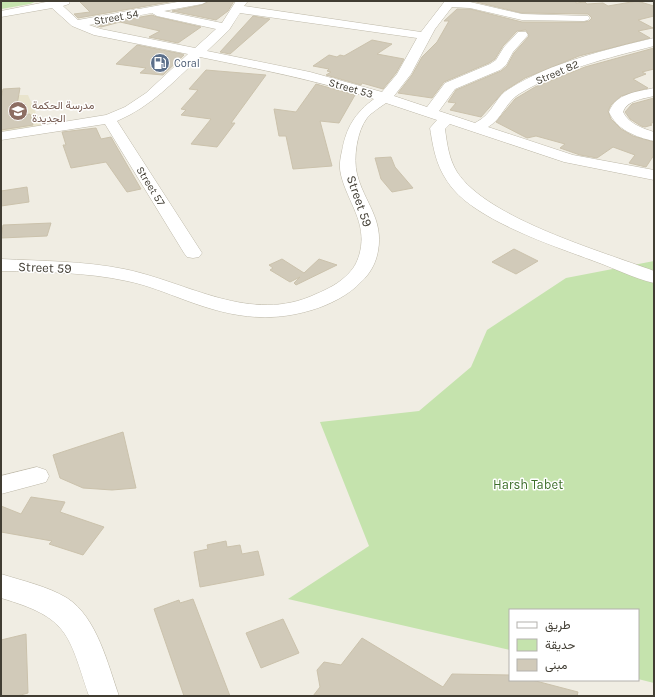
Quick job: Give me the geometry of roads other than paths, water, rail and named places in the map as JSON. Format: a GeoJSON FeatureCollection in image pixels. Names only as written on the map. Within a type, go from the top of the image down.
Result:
{"type":"FeatureCollection","features":[{"type":"Feature","properties":{"kind":"street"},"geometry":{"type":"LineString","coordinates":[[1,14],[53,2],[70,1]]}},
{"type":"Feature","properties":{"kind":"street","name":"Street 54"},"geometry":{"type":"LineString","coordinates":[[76,24],[149,11],[167,4],[202,1]]}},
{"type":"Feature","properties":{"kind":"street","name":"Street 53"},"geometry":{"type":"LineString","coordinates":[[53,2],[76,24],[98,32],[310,76],[383,97],[570,159],[654,175]]}},
{"type":"Feature","properties":{"kind":"street"},"geometry":{"type":"LineString","coordinates":[[450,2],[522,17],[584,18]]}},
{"type":"Feature","properties":{"kind":"street","name":"Street 59"},"geometry":{"type":"LineString","coordinates":[[1,265],[77,268],[108,271],[151,281],[216,305],[252,311],[280,311],[302,307],[321,301],[348,285],[362,271],[368,258],[372,237],[349,173],[348,161],[353,132],[359,120],[372,105],[394,87],[415,55],[425,36],[450,2]]}},
{"type":"Feature","properties":{"kind":"street"},"geometry":{"type":"LineString","coordinates":[[1,136],[109,119],[130,110],[151,96],[225,26],[240,5],[425,36]]}},
{"type":"Feature","properties":{"kind":"street"},"geometry":{"type":"LineString","coordinates":[[149,11],[175,18],[225,26]]}},
{"type":"Feature","properties":{"kind":"street"},"geometry":{"type":"LineString","coordinates":[[430,113],[450,86],[494,67],[501,62],[508,50],[522,35]]}},
{"type":"Feature","properties":{"kind":"street","name":"Street 82"},"geometry":{"type":"LineString","coordinates":[[476,128],[491,119],[502,102],[513,92],[550,73],[580,62],[654,42]]}},
{"type":"Feature","properties":{"kind":"street"},"geometry":{"type":"LineString","coordinates":[[654,92],[624,101],[619,104],[616,112],[620,120],[625,124],[654,137]]}},
{"type":"Feature","properties":{"kind":"street","name":"Street 57"},"geometry":{"type":"LineString","coordinates":[[109,119],[193,253]]}},
{"type":"Feature","properties":{"kind":"street"},"geometry":{"type":"LineString","coordinates":[[447,119],[437,128],[444,162],[454,181],[476,201],[486,208],[520,225],[654,277]]}},
{"type":"Feature","properties":{"kind":"street"},"geometry":{"type":"LineString","coordinates":[[1,485],[37,476]]}},
{"type":"Feature","properties":{"kind":"street"},"geometry":{"type":"LineString","coordinates":[[1,586],[56,606],[72,619],[80,631],[104,696]]}},
{"type":"Feature","properties":{"kind":"place","name":"Coral"},"geometry":{"type":"Point","coordinates":[160,63]}},
{"type":"Feature","properties":{"kind":"place","name":"مدرسة الحكمة الجديدة"},"geometry":{"type":"Point","coordinates":[18,111]}},
{"type":"Feature","properties":{"kind":"park label","name":"Harsh Tabet"},"geometry":{"type":"Point","coordinates":[528,484]}}]}
